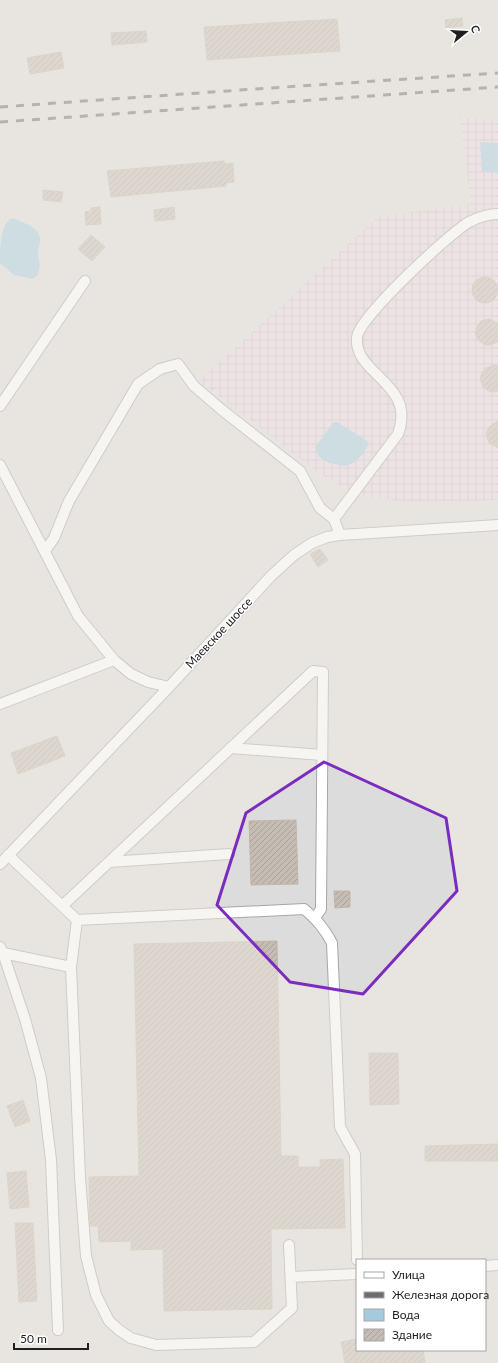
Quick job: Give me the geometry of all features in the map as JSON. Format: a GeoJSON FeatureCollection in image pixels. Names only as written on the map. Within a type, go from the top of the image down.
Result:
{"type":"FeatureCollection","features":[{"type":"Feature","properties":{"kind":"street"},"geometry":{"type":"LineString","coordinates":[[334,519],[398,434],[402,424],[402,413],[398,399],[388,385],[360,355],[357,336],[388,294],[449,237],[468,223],[485,215],[498,214]]}},
{"type":"Feature","properties":{"kind":"street"},"geometry":{"type":"LineString","coordinates":[[0,406],[85,281]]}},
{"type":"Feature","properties":{"kind":"street"},"geometry":{"type":"LineString","coordinates":[[45,551],[54,538],[70,501],[138,384],[160,370],[178,364],[194,386],[222,410],[300,471],[320,508],[334,519],[340,535]]}},
{"type":"Feature","properties":{"kind":"street"},"geometry":{"type":"LineString","coordinates":[[0,465],[78,616],[114,660],[131,674],[148,682],[169,687]]}},
{"type":"Feature","properties":{"kind":"street","name":"Маевское шоссе"},"geometry":{"type":"LineString","coordinates":[[0,864],[169,687],[271,576],[294,555],[312,543],[327,537],[340,535],[498,525]]}},
{"type":"Feature","properties":{"kind":"street"},"geometry":{"type":"LineString","coordinates":[[0,704],[114,660]]}},
{"type":"Feature","properties":{"kind":"street"},"geometry":{"type":"LineString","coordinates":[[62,906],[313,671],[323,672],[321,909],[315,918]]}},
{"type":"Feature","properties":{"kind":"street"},"geometry":{"type":"LineString","coordinates":[[230,748],[322,755]]}},
{"type":"Feature","properties":{"kind":"street"},"geometry":{"type":"LineString","coordinates":[[109,862],[229,854]]}},
{"type":"Feature","properties":{"kind":"street"},"geometry":{"type":"LineString","coordinates":[[8,856],[77,920],[304,909],[315,918],[325,930],[332,943],[340,1127],[355,1154],[357,1259]]}},
{"type":"Feature","properties":{"kind":"street"},"geometry":{"type":"LineString","coordinates":[[77,920],[71,967],[79,1170],[86,1256],[96,1295],[109,1321],[131,1338],[156,1345],[254,1342],[292,1308],[289,1245]]}},
{"type":"Feature","properties":{"kind":"street"},"geometry":{"type":"LineString","coordinates":[[2,950],[71,967]]}},
{"type":"Feature","properties":{"kind":"street"},"geometry":{"type":"LineString","coordinates":[[2,950],[25,1018],[41,1078],[51,1160],[58,1330]]}},
{"type":"Feature","properties":{"kind":"street"},"geometry":{"type":"LineString","coordinates":[[486,1266],[498,1265]]}},
{"type":"Feature","properties":{"kind":"street"},"geometry":{"type":"LineString","coordinates":[[291,1276],[356,1274]]}},
{"type":"Feature","properties":{"kind":"highlighted area"},"geometry":{"type":"Polygon","coordinates":[[[324,762],[446,818],[457,891],[363,994],[290,982],[217,905],[246,813],[324,762]]]}},
{"type":"Feature","properties":{"kind":"shaded area"},"geometry":{"type":"Polygon","coordinates":[[[0,0],[498,0],[498,1363],[0,1363],[0,0]]]}},
{"type":"Feature","properties":{"kind":"shaded area"},"geometry":{"type":"Polygon","coordinates":[[[460,117],[498,121],[498,500],[408,502],[363,496],[339,485],[316,471],[199,381],[378,217],[471,204],[460,117]]]}},
{"type":"Feature","properties":{"kind":"water"},"geometry":{"type":"Polygon","coordinates":[[[480,142],[498,143],[498,173],[482,171],[480,142]]]}},
{"type":"Feature","properties":{"kind":"water"},"geometry":{"type":"Polygon","coordinates":[[[13,218],[31,226],[37,231],[40,237],[38,257],[40,266],[38,275],[33,279],[14,275],[0,263],[3,230],[5,224],[13,218]]]}},
{"type":"Feature","properties":{"kind":"water"},"geometry":{"type":"Polygon","coordinates":[[[334,422],[337,422],[369,442],[361,456],[356,461],[346,466],[327,462],[316,452],[315,447],[334,422]]]}},
{"type":"Feature","properties":{"kind":"building"},"geometry":{"type":"Polygon","coordinates":[[[462,18],[463,26],[446,28],[445,20],[462,18]]]}},
{"type":"Feature","properties":{"kind":"building"},"geometry":{"type":"Polygon","coordinates":[[[337,19],[340,51],[207,60],[204,27],[337,19]]]}},
{"type":"Feature","properties":{"kind":"building"},"geometry":{"type":"Polygon","coordinates":[[[146,31],[147,42],[112,45],[111,33],[146,31]]]}},
{"type":"Feature","properties":{"kind":"building"},"geometry":{"type":"Polygon","coordinates":[[[61,52],[64,68],[30,74],[27,58],[61,52]]]}},
{"type":"Feature","properties":{"kind":"building"},"geometry":{"type":"Polygon","coordinates":[[[224,161],[225,164],[233,163],[234,182],[226,183],[226,186],[111,197],[107,171],[224,161]]]}},
{"type":"Feature","properties":{"kind":"building"},"geometry":{"type":"Polygon","coordinates":[[[43,190],[63,192],[61,202],[43,200],[43,190]]]}},
{"type":"Feature","properties":{"kind":"building"},"geometry":{"type":"Polygon","coordinates":[[[100,207],[101,224],[86,225],[85,212],[91,211],[91,208],[100,207]]]}},
{"type":"Feature","properties":{"kind":"building"},"geometry":{"type":"Polygon","coordinates":[[[174,207],[175,219],[155,221],[154,210],[174,207]]]}},
{"type":"Feature","properties":{"kind":"building"},"geometry":{"type":"Polygon","coordinates":[[[91,235],[105,247],[92,261],[78,249],[91,235]]]}},
{"type":"Feature","properties":{"kind":"building"},"geometry":{"type":"Polygon","coordinates":[[[485,277],[494,281],[498,290],[494,299],[485,303],[476,299],[472,290],[476,281],[485,277]]]}},
{"type":"Feature","properties":{"kind":"building"},"geometry":{"type":"Polygon","coordinates":[[[489,319],[498,323],[498,342],[485,345],[478,340],[475,332],[481,321],[489,319]]]}},
{"type":"Feature","properties":{"kind":"building"},"geometry":{"type":"Polygon","coordinates":[[[494,365],[498,366],[498,391],[494,392],[483,387],[480,378],[486,368],[494,365]]]}},
{"type":"Feature","properties":{"kind":"building"},"geometry":{"type":"Polygon","coordinates":[[[498,421],[498,448],[489,443],[486,434],[489,427],[498,421]]]}},
{"type":"Feature","properties":{"kind":"building"},"geometry":{"type":"Polygon","coordinates":[[[320,549],[328,560],[318,567],[310,554],[320,549]]]}},
{"type":"Feature","properties":{"kind":"building"},"geometry":{"type":"Polygon","coordinates":[[[57,736],[65,756],[18,774],[11,753],[57,736]]]}},
{"type":"Feature","properties":{"kind":"building"},"geometry":{"type":"Polygon","coordinates":[[[296,820],[298,884],[251,885],[249,821],[296,820]]]}},
{"type":"Feature","properties":{"kind":"building"},"geometry":{"type":"Polygon","coordinates":[[[334,891],[350,891],[350,907],[335,908],[334,891]]]}},
{"type":"Feature","properties":{"kind":"building"},"geometry":{"type":"Polygon","coordinates":[[[277,941],[281,1156],[298,1156],[298,1167],[320,1167],[320,1160],[343,1159],[345,1228],[271,1229],[272,1309],[164,1311],[163,1249],[131,1250],[131,1241],[99,1242],[98,1226],[90,1226],[89,1177],[139,1176],[134,944],[277,941]]]}},
{"type":"Feature","properties":{"kind":"building"},"geometry":{"type":"Polygon","coordinates":[[[369,1053],[398,1053],[399,1104],[370,1105],[369,1053]]]}},
{"type":"Feature","properties":{"kind":"building"},"geometry":{"type":"Polygon","coordinates":[[[23,1100],[30,1121],[15,1127],[7,1106],[23,1100]]]}},
{"type":"Feature","properties":{"kind":"building"},"geometry":{"type":"Polygon","coordinates":[[[498,1144],[498,1161],[425,1161],[425,1146],[498,1144]]]}},
{"type":"Feature","properties":{"kind":"building"},"geometry":{"type":"Polygon","coordinates":[[[26,1171],[29,1207],[10,1209],[7,1173],[26,1171]]]}},
{"type":"Feature","properties":{"kind":"building"},"geometry":{"type":"Polygon","coordinates":[[[15,1223],[33,1223],[37,1301],[19,1302],[15,1223]]]}},
{"type":"Feature","properties":{"kind":"building"},"geometry":{"type":"Polygon","coordinates":[[[356,1339],[356,1351],[423,1351],[425,1363],[345,1363],[341,1342],[356,1339]]]}},
{"type":"Feature","properties":{"kind":"railway"},"geometry":{"type":"LineString","coordinates":[[0,107],[498,73]]}},
{"type":"Feature","properties":{"kind":"railway"},"geometry":{"type":"LineString","coordinates":[[0,122],[498,87]]}}]}
